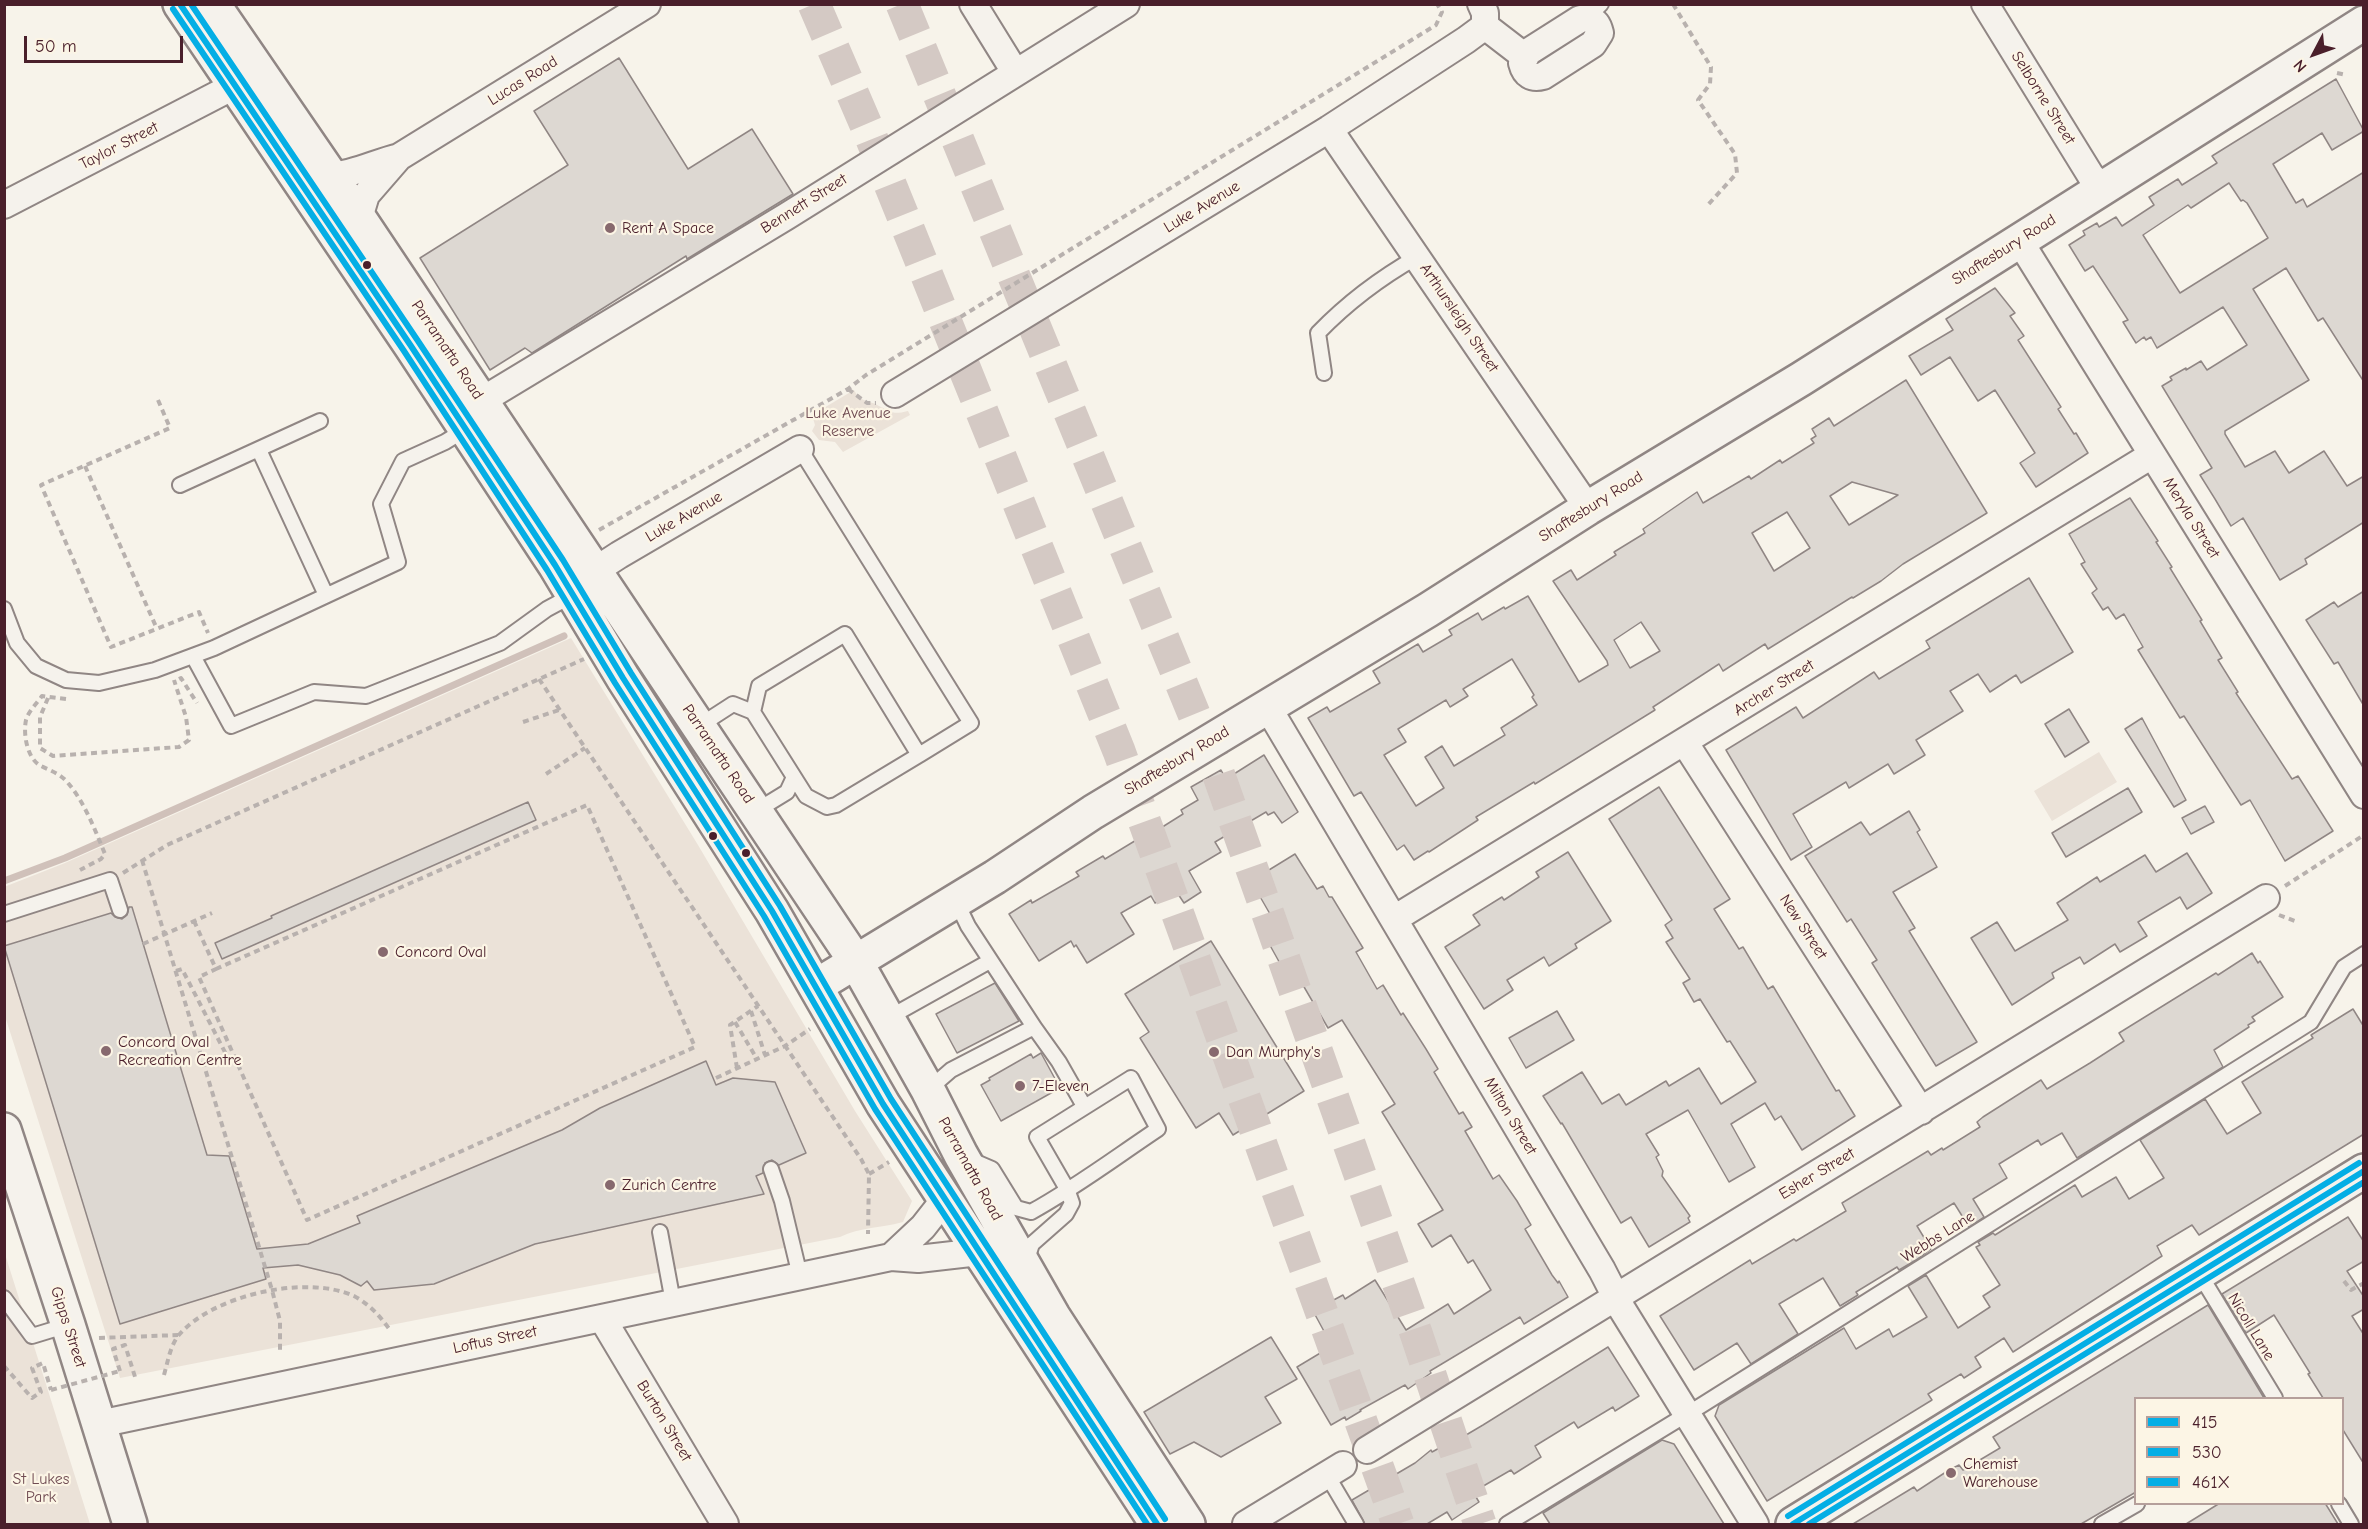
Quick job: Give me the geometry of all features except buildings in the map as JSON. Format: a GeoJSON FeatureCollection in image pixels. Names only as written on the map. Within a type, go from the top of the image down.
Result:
{"type":"FeatureCollection","features":[{"type":"Feature","properties":{"kind":"main road","name":"Parramatta Road"},"geometry":{"type":"LineString","coordinates":[[180,4],[234,86],[474,415]]}},
{"type":"Feature","properties":{"kind":"main road","name":"Parramatta Road"},"geometry":{"type":"LineString","coordinates":[[213,4],[359,218],[474,415],[579,584],[623,678],[816,986],[883,1104],[1157,1524]]}},
{"type":"Feature","properties":{"kind":"main road","name":"Shaftesbury Road"},"geometry":{"type":"LineString","coordinates":[[816,986],[956,901],[1093,812],[1428,610],[1588,508],[1801,379],[2103,188],[2356,45]]}},
{"type":"Feature","properties":{"kind":"main road","name":"Parramatta Road"},"geometry":{"type":"LineString","coordinates":[[579,584],[699,726],[856,962],[888,1017],[961,1155],[1053,1316],[1188,1524]]}},
{"type":"Feature","properties":{"kind":"main road"},"geometry":{"type":"LineString","coordinates":[[668,747],[699,726]]}},
{"type":"Feature","properties":{"kind":"main road","name":"Gipps Street"},"geometry":{"type":"LineString","coordinates":[[4,1130],[130,1524]]}},
{"type":"Feature","properties":{"kind":"main road"},"geometry":{"type":"LineString","coordinates":[[1793,1524],[2199,1273],[2362,1177]]}},
{"type":"Feature","properties":{"kind":"street","name":"Lucas Road"},"geometry":{"type":"LineString","coordinates":[[331,176],[349,175],[375,163],[399,157],[647,4]]}},
{"type":"Feature","properties":{"kind":"street"},"geometry":{"type":"LineString","coordinates":[[973,4],[1015,72]]}},
{"type":"Feature","properties":{"kind":"street","name":"Bennett Street"},"geometry":{"type":"LineString","coordinates":[[474,415],[1126,4]]}},
{"type":"Feature","properties":{"kind":"street","name":"Selborne Street"},"geometry":{"type":"LineString","coordinates":[[1985,4],[2088,170],[2103,188]]}},
{"type":"Feature","properties":{"kind":"street"},"geometry":{"type":"LineString","coordinates":[[1483,15],[1524,56],[1522,63],[1524,70],[1529,76],[1536,78],[1543,76],[1598,40],[1600,33],[1594,20],[1594,11]]}},
{"type":"Feature","properties":{"kind":"street","name":"Luke Avenue"},"geometry":{"type":"LineString","coordinates":[[895,393],[1329,129],[1483,15]]}},
{"type":"Feature","properties":{"kind":"street","name":"Taylor Street"},"geometry":{"type":"LineString","coordinates":[[4,205],[234,86]]}},
{"type":"Feature","properties":{"kind":"street","name":"Arthursleigh Street"},"geometry":{"type":"LineString","coordinates":[[1329,129],[1588,508]]}},
{"type":"Feature","properties":{"kind":"street","name":"Lucas Road"},"geometry":{"type":"LineString","coordinates":[[359,218],[365,197],[399,157]]}},
{"type":"Feature","properties":{"kind":"street","name":"Meryla Street"},"geometry":{"type":"LineString","coordinates":[[2019,240],[2364,795]]}},
{"type":"Feature","properties":{"kind":"street","name":"Luke Avenue"},"geometry":{"type":"LineString","coordinates":[[579,584],[619,555],[800,449]]}},
{"type":"Feature","properties":{"kind":"street","name":"Archer Street"},"geometry":{"type":"LineString","coordinates":[[1394,919],[1685,743],[2152,455]]}},
{"type":"Feature","properties":{"kind":"street","name":"Milton Street"},"geometry":{"type":"LineString","coordinates":[[1267,706],[1616,1297],[1755,1524]]}},
{"type":"Feature","properties":{"kind":"street","name":"New Street"},"geometry":{"type":"LineString","coordinates":[[1685,743],[1921,1111]]}},
{"type":"Feature","properties":{"kind":"street","name":"Esher Street"},"geometry":{"type":"LineString","coordinates":[[1366,1450],[2266,898]]}},
{"type":"Feature","properties":{"kind":"street"},"geometry":{"type":"LineString","coordinates":[[891,1257],[923,1227],[945,1199]]}},
{"type":"Feature","properties":{"kind":"street","name":"Loftus Street"},"geometry":{"type":"LineString","coordinates":[[99,1424],[891,1257],[918,1259],[979,1252]]}},
{"type":"Feature","properties":{"kind":"street","name":"Burton Street"},"geometry":{"type":"LineString","coordinates":[[602,1318],[725,1524]]}},
{"type":"Feature","properties":{"kind":"street"},"geometry":{"type":"LineString","coordinates":[[1246,1524],[1335,1470]]}},
{"type":"Feature","properties":{"kind":"lane"},"geometry":{"type":"LineString","coordinates":[[1324,373],[1318,333],[1350,302],[1384,276],[1416,257]]}},
{"type":"Feature","properties":{"kind":"lane"},"geometry":{"type":"LineString","coordinates":[[4,609],[17,643],[36,666],[66,680],[99,683],[154,670],[214,648],[398,562],[381,504],[403,461],[445,442],[474,415]]}},
{"type":"Feature","properties":{"kind":"lane"},"geometry":{"type":"LineString","coordinates":[[180,485],[320,421]]}},
{"type":"Feature","properties":{"kind":"lane"},"geometry":{"type":"LineString","coordinates":[[699,726],[734,704],[753,712],[806,796],[827,807],[836,805],[971,723],[800,449]]}},
{"type":"Feature","properties":{"kind":"lane"},"geometry":{"type":"LineString","coordinates":[[259,450],[326,596]]}},
{"type":"Feature","properties":{"kind":"lane"},"geometry":{"type":"LineString","coordinates":[[193,656],[231,726],[314,692],[366,696],[500,643],[579,584]]}},
{"type":"Feature","properties":{"kind":"lane"},"geometry":{"type":"LineString","coordinates":[[753,712],[759,686],[845,634],[919,755]]}},
{"type":"Feature","properties":{"kind":"lane"},"geometry":{"type":"LineString","coordinates":[[756,812],[787,792],[794,777]]}},
{"type":"Feature","properties":{"kind":"lane"},"geometry":{"type":"LineString","coordinates":[[4,914],[110,880],[120,910]]}},
{"type":"Feature","properties":{"kind":"lane"},"geometry":{"type":"LineString","coordinates":[[956,901],[968,926],[1059,1062],[1084,1106]]}},
{"type":"Feature","properties":{"kind":"lane","name":"Webbs Lane"},"geometry":{"type":"LineString","coordinates":[[1507,1524],[2311,1022],[2344,967],[2364,954]]}},
{"type":"Feature","properties":{"kind":"lane"},"geometry":{"type":"LineString","coordinates":[[888,1017],[990,961]]}},
{"type":"Feature","properties":{"kind":"lane"},"geometry":{"type":"LineString","coordinates":[[927,1090],[951,1070],[1034,1027]]}},
{"type":"Feature","properties":{"kind":"lane"},"geometry":{"type":"LineString","coordinates":[[961,1155],[993,1169],[1016,1208],[1030,1212],[1049,1202],[1067,1189],[1158,1129],[1131,1078],[1037,1137],[1067,1189],[1072,1203],[1066,1214],[1032,1244],[1025,1267]]}},
{"type":"Feature","properties":{"kind":"lane"},"geometry":{"type":"LineString","coordinates":[[771,1169],[782,1201],[800,1276]]}},
{"type":"Feature","properties":{"kind":"lane"},"geometry":{"type":"LineString","coordinates":[[660,1232],[673,1302]]}},
{"type":"Feature","properties":{"kind":"lane","name":"Nicoll Lane"},"geometry":{"type":"LineString","coordinates":[[2199,1273],[2274,1397]]}},
{"type":"Feature","properties":{"kind":"lane"},"geometry":{"type":"LineString","coordinates":[[4,1298],[32,1336],[68,1325]]}},
{"type":"Feature","properties":{"kind":"lane"},"geometry":{"type":"LineString","coordinates":[[1335,1470],[1356,1524]]}},
{"type":"Feature","properties":{"kind":"lane"},"geometry":{"type":"LineString","coordinates":[[2102,1524],[2134,1505]]}},
{"type":"Feature","properties":{"kind":"lane"},"geometry":{"type":"LineString","coordinates":[[2340,1505],[2352,1524]]}},
{"type":"Feature","properties":{"kind":"path"},"geometry":{"type":"LineString","coordinates":[[596,531],[848,389],[886,363],[1436,25],[1442,12],[1437,4]]}},
{"type":"Feature","properties":{"kind":"path"},"geometry":{"type":"LineString","coordinates":[[1673,4],[1711,67],[1710,84],[1698,100],[1735,154],[1737,173],[1706,207]]}},
{"type":"Feature","properties":{"kind":"path"},"geometry":{"type":"LineString","coordinates":[[2336,72],[2356,45]]}},
{"type":"Feature","properties":{"kind":"path"},"geometry":{"type":"LineString","coordinates":[[158,400],[170,428],[41,485],[111,647],[199,612],[214,648]]}},
{"type":"Feature","properties":{"kind":"path"},"geometry":{"type":"LineString","coordinates":[[85,466],[158,629]]}},
{"type":"Feature","properties":{"kind":"path"},"geometry":{"type":"LineString","coordinates":[[280,1354],[280,1321],[272,1290],[142,860],[167,844],[590,657]]}},
{"type":"Feature","properties":{"kind":"path"},"geometry":{"type":"LineString","coordinates":[[162,682],[181,678],[202,712],[219,704]]}},
{"type":"Feature","properties":{"kind":"path"},"geometry":{"type":"LineString","coordinates":[[539,679],[869,1174],[868,1234]]}},
{"type":"Feature","properties":{"kind":"path"},"geometry":{"type":"LineString","coordinates":[[48,698],[40,717],[40,748],[53,756],[179,747],[189,740],[186,717],[174,680]]}},
{"type":"Feature","properties":{"kind":"path"},"geometry":{"type":"LineString","coordinates":[[73,699],[42,696],[26,719],[30,756],[39,766],[53,771],[67,782],[78,797],[105,854]]}},
{"type":"Feature","properties":{"kind":"path"},"geometry":{"type":"LineString","coordinates":[[523,722],[559,710]]}},
{"type":"Feature","properties":{"kind":"path"},"geometry":{"type":"LineString","coordinates":[[546,774],[585,748]]}},
{"type":"Feature","properties":{"kind":"path"},"geometry":{"type":"LineString","coordinates":[[587,805],[695,1047],[308,1220],[199,977],[216,969],[587,805]]}},
{"type":"Feature","properties":{"kind":"path"},"geometry":{"type":"LineString","coordinates":[[2266,898],[2364,835]]}},
{"type":"Feature","properties":{"kind":"path"},"geometry":{"type":"LineString","coordinates":[[142,944],[212,913]]}},
{"type":"Feature","properties":{"kind":"path"},"geometry":{"type":"LineString","coordinates":[[194,921],[216,969]]}},
{"type":"Feature","properties":{"kind":"path"},"geometry":{"type":"LineString","coordinates":[[175,971],[182,969],[229,1060],[235,1058]]}},
{"type":"Feature","properties":{"kind":"path"},"geometry":{"type":"LineString","coordinates":[[737,1068],[730,1025],[758,1006]]}},
{"type":"Feature","properties":{"kind":"path"},"geometry":{"type":"LineString","coordinates":[[751,1011],[765,1055]]}},
{"type":"Feature","properties":{"kind":"path"},"geometry":{"type":"LineString","coordinates":[[735,1022],[757,1059]]}},
{"type":"Feature","properties":{"kind":"path"},"geometry":{"type":"LineString","coordinates":[[716,1078],[785,1046],[808,1033],[813,1026]]}},
{"type":"Feature","properties":{"kind":"path"},"geometry":{"type":"LineString","coordinates":[[869,1174],[894,1159]]}},
{"type":"Feature","properties":{"kind":"path"},"geometry":{"type":"LineString","coordinates":[[2344,1281],[2351,1290],[2364,1283]]}},
{"type":"Feature","properties":{"kind":"path"},"geometry":{"type":"LineString","coordinates":[[164,1375],[172,1346],[188,1327],[235,1300],[272,1290],[316,1287],[337,1290],[354,1296],[369,1306],[390,1330]]}},
{"type":"Feature","properties":{"kind":"path"},"geometry":{"type":"LineString","coordinates":[[99,1338],[179,1335]]}},
{"type":"Feature","properties":{"kind":"path"},"geometry":{"type":"LineString","coordinates":[[4,1366],[32,1398],[41,1392],[32,1368],[43,1363],[51,1390],[120,1371],[113,1349],[126,1345],[136,1380]]}},
{"type":"Feature","properties":{"kind":"green space","name":"Luke Avenue Reserve"},"geometry":{"type":"Polygon","coordinates":[[[854,390],[859,397],[865,400],[892,412],[908,411],[910,415],[843,452],[835,442],[819,440],[812,431],[815,425],[812,415],[854,390]]]}},
{"type":"Feature","properties":{"kind":"green space","name":"Concord Oval"},"geometry":{"type":"Polygon","coordinates":[[[571,638],[698,845],[855,1111],[912,1201],[903,1222],[855,1231],[840,1237],[120,1378],[5,1016],[4,887],[65,863],[571,638]]]}},
{"type":"Feature","properties":{"kind":"green space"},"geometry":{"type":"Polygon","coordinates":[[[2099,752],[2117,782],[2052,821],[2034,791],[2099,752]]]}},
{"type":"Feature","properties":{"kind":"green space","name":"St Lukes Park"},"geometry":{"type":"Polygon","coordinates":[[[5,1254],[90,1524],[5,1524],[5,1254]]]}},
{"type":"Feature","properties":{"kind":"waterway"},"geometry":{"type":"LineString","coordinates":[[4,881],[65,858],[564,636]]}},
{"type":"Feature","properties":{"kind":"tunnel"},"geometry":{"type":"LineString","coordinates":[[814,4],[869,132],[1119,751],[1398,1524]]}},
{"type":"Feature","properties":{"kind":"tunnel"},"geometry":{"type":"LineString","coordinates":[[902,4],[1217,770],[1416,1333],[1480,1524]]}},
{"type":"Feature","properties":{"kind":"transit line","name":"415"},"geometry":{"type":"LineString","coordinates":[[180,4],[411,346],[555,565],[623,678],[772,911],[883,1104],[1157,1524]]}},
{"type":"Feature","properties":{"kind":"transit line","name":"461X"},"geometry":{"type":"LineString","coordinates":[[191,4],[563,560],[631,673],[780,906],[891,1099],[1165,1519]]}},
{"type":"Feature","properties":{"kind":"transit line","name":"530"},"geometry":{"type":"LineString","coordinates":[[173,9],[404,351],[547,570],[615,683],[764,916],[875,1109],[1147,1524]]}},
{"type":"Feature","properties":{"kind":"transit line","name":"461X"},"geometry":{"type":"LineString","coordinates":[[1788,1516],[2359,1163]]}},
{"type":"Feature","properties":{"kind":"transit line","name":"415"},"geometry":{"type":"LineString","coordinates":[[1793,1524],[2364,1171]]}},
{"type":"Feature","properties":{"kind":"transit line","name":"530"},"geometry":{"type":"LineString","coordinates":[[1809,1524],[2364,1182]]}},
{"type":"Feature","properties":{"kind":"place","name":"Rent A Space"},"geometry":{"type":"Point","coordinates":[610,228]}},
{"type":"Feature","properties":{"kind":"place","name":"Concord Oval"},"geometry":{"type":"Point","coordinates":[383,952]}},
{"type":"Feature","properties":{"kind":"place","name":"Concord Oval Recreation Centre"},"geometry":{"type":"Point","coordinates":[106,1051]}},
{"type":"Feature","properties":{"kind":"place","name":"Dan Murphy's"},"geometry":{"type":"Point","coordinates":[1214,1052]}},
{"type":"Feature","properties":{"kind":"place","name":"7-Eleven"},"geometry":{"type":"Point","coordinates":[1020,1086]}},
{"type":"Feature","properties":{"kind":"place","name":"Zurich Centre"},"geometry":{"type":"Point","coordinates":[610,1185]}},
{"type":"Feature","properties":{"kind":"place","name":"Chemist Warehouse"},"geometry":{"type":"Point","coordinates":[1951,1473]}}]}
